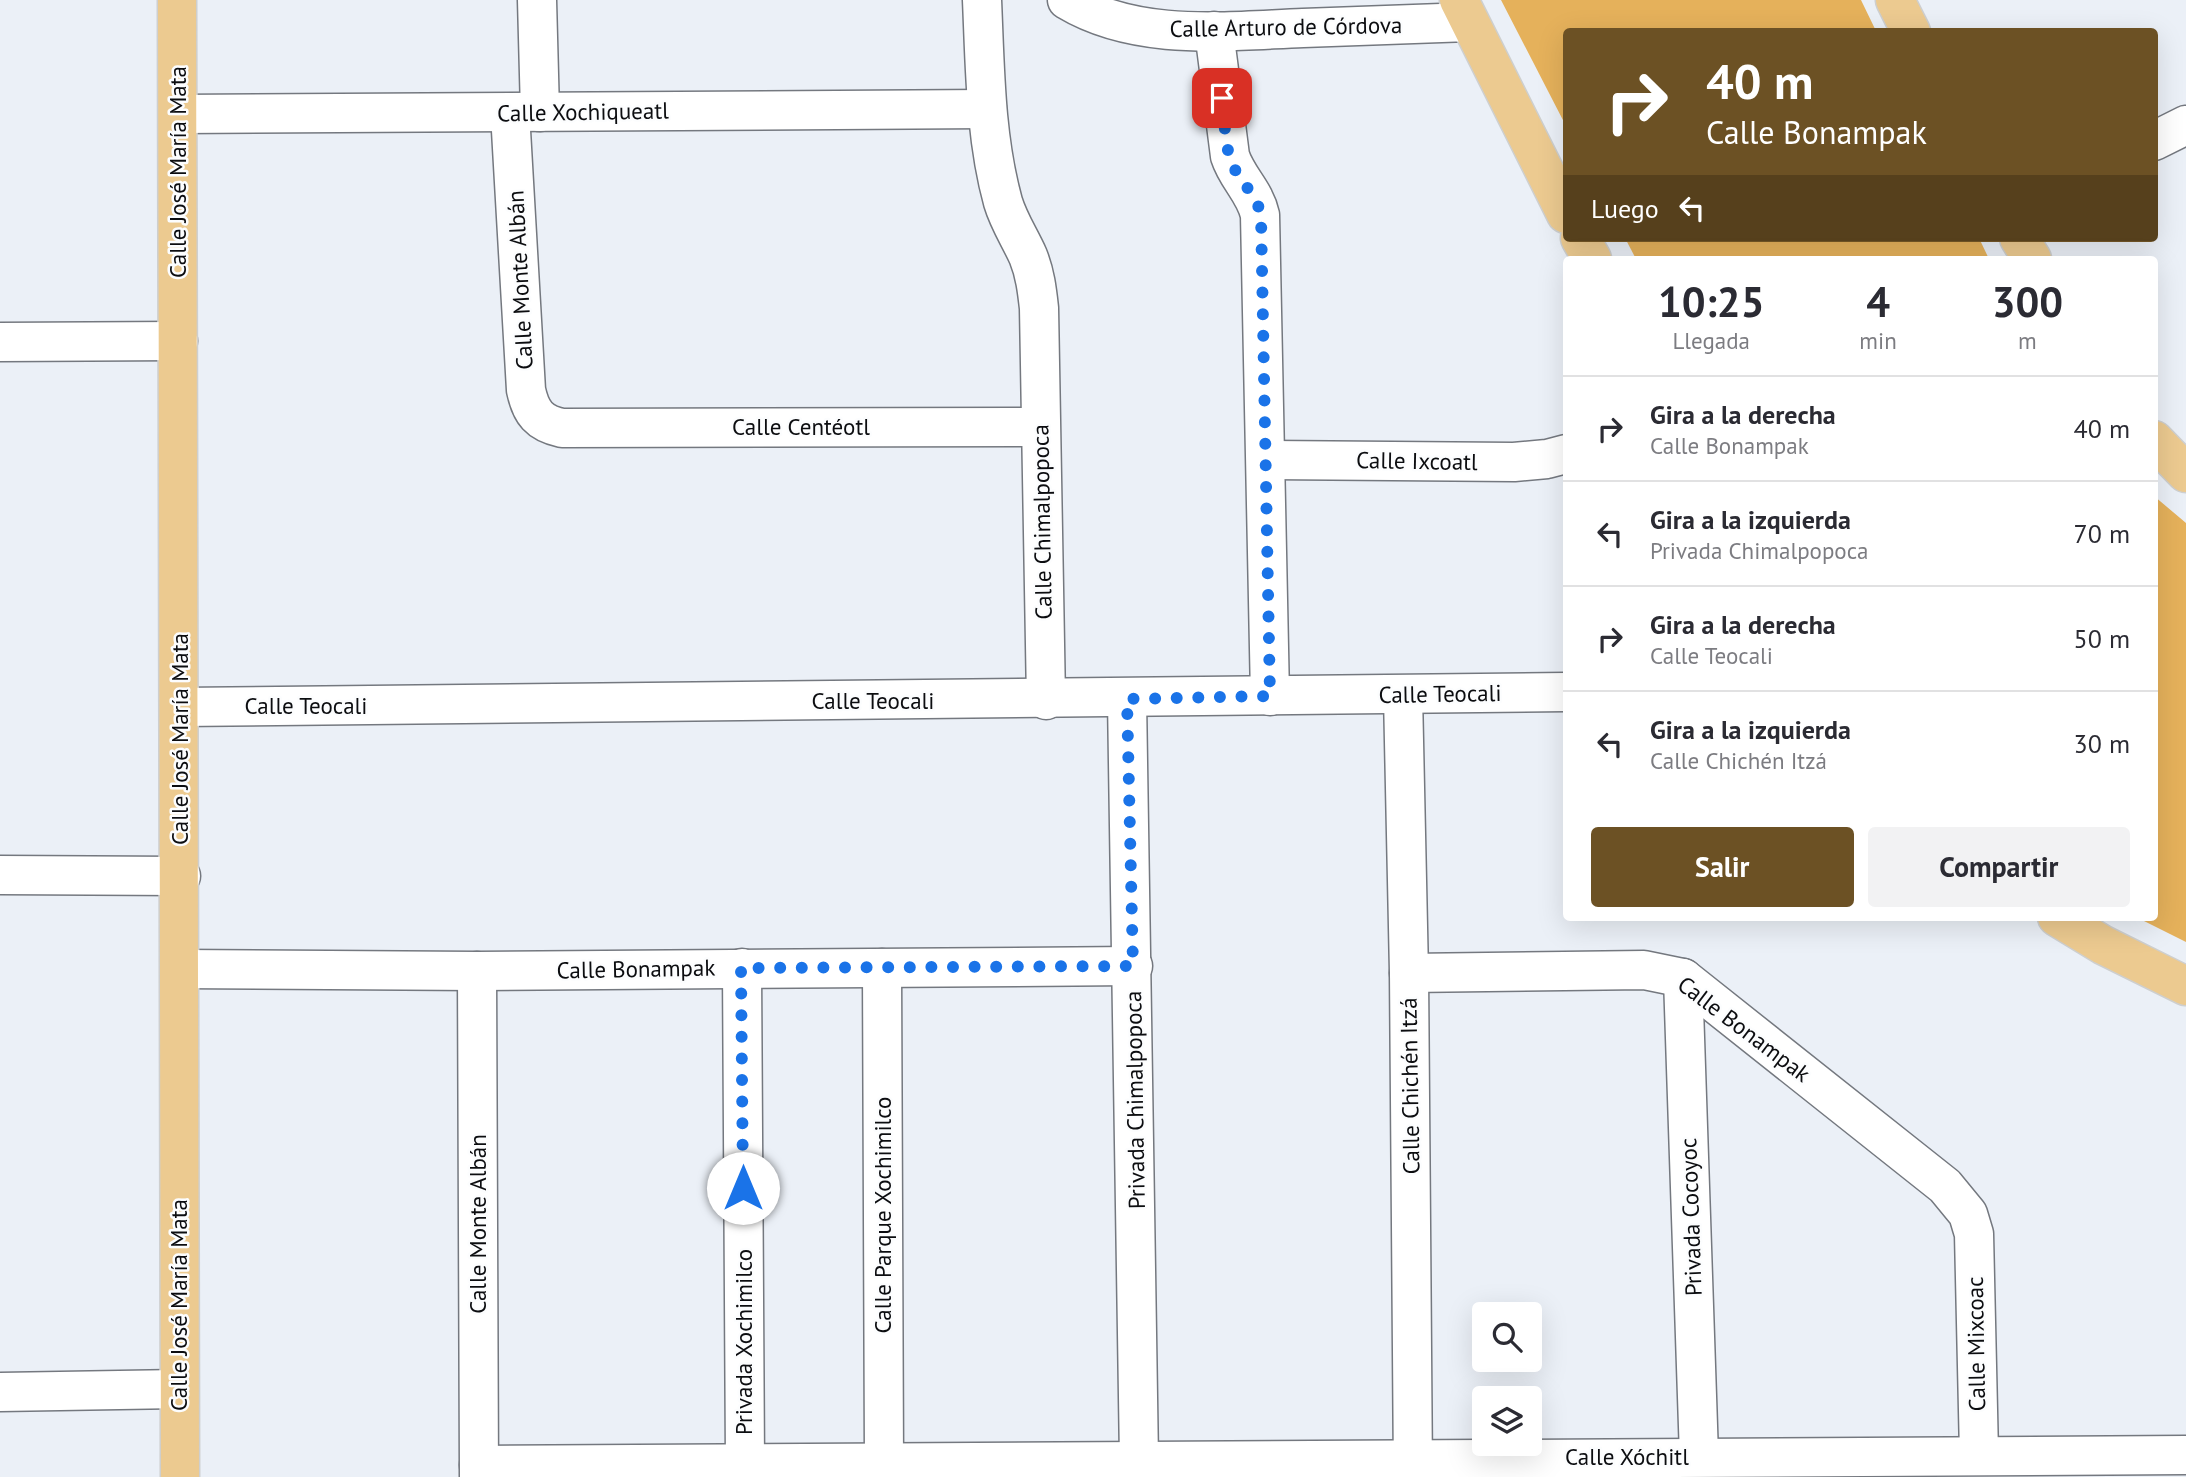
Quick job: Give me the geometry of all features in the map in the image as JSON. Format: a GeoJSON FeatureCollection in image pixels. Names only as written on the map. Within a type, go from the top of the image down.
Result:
{"type":"FeatureCollection","features":[{"type":"Feature","properties":{"kind":"main road","name":"Calle José María Mata"},"geometry":{"type":"LineString","coordinates":[[177,0],[181,876],[180,1477]]}},
{"type":"Feature","properties":{"kind":"main road"},"geometry":{"type":"LineString","coordinates":[[1895,0],[1909,28]]}},
{"type":"Feature","properties":{"kind":"main road"},"geometry":{"type":"LineString","coordinates":[[1464,11],[1563,208]]}},
{"type":"Feature","properties":{"kind":"main road"},"geometry":{"type":"LineString","coordinates":[[2158,444],[2186,473]]}},
{"type":"Feature","properties":{"kind":"main road"},"geometry":{"type":"LineString","coordinates":[[2064,921],[2103,945],[2186,986]]}},
{"type":"Feature","properties":{"kind":"street","name":"Calle Monte Albán"},"geometry":{"type":"LineString","coordinates":[[537,0],[525,112],[526,390],[530,408],[537,418],[546,424],[562,428]]}},
{"type":"Feature","properties":{"kind":"street","name":"Calle Chimalpopoca"},"geometry":{"type":"LineString","coordinates":[[982,0],[987,109],[1002,200],[1036,280],[1046,700]]}},
{"type":"Feature","properties":{"kind":"street","name":"Calle Arturo de Córdova"},"geometry":{"type":"LineString","coordinates":[[1067,0],[1120,22],[1164,30],[1214,32],[1464,11]]}},
{"type":"Feature","properties":{"kind":"street"},"geometry":{"type":"LineString","coordinates":[[1214,32],[1230,156],[1234,167],[1254,195],[1261,215],[1270,696]]}},
{"type":"Feature","properties":{"kind":"street","name":"Calle Xochiqueatl"},"geometry":{"type":"LineString","coordinates":[[179,114],[987,109]]}},
{"type":"Feature","properties":{"kind":"street"},"geometry":{"type":"LineString","coordinates":[[2158,139],[2186,125]]}},
{"type":"Feature","properties":{"kind":"street"},"geometry":{"type":"LineString","coordinates":[[0,342],[178,341]]}},
{"type":"Feature","properties":{"kind":"street","name":"Calle Centéotl"},"geometry":{"type":"LineString","coordinates":[[562,428],[1040,427]]}},
{"type":"Feature","properties":{"kind":"street","name":"Calle Ixcoatl"},"geometry":{"type":"LineString","coordinates":[[1267,460],[1514,462],[1547,460],[1563,455]]}},
{"type":"Feature","properties":{"kind":"street","name":"Calle Teocali"},"geometry":{"type":"LineString","coordinates":[[180,707],[1046,700],[1563,692]]}},
{"type":"Feature","properties":{"kind":"street","name":"Calle Chichén Itzá"},"geometry":{"type":"LineString","coordinates":[[1403,695],[1409,973],[1413,1467]]}},
{"type":"Feature","properties":{"kind":"street","name":"Privada Chimalpopoca"},"geometry":{"type":"LineString","coordinates":[[1127,699],[1139,1460]]}},
{"type":"Feature","properties":{"kind":"street"},"geometry":{"type":"LineString","coordinates":[[0,876],[181,876]]}},
{"type":"Feature","properties":{"kind":"street","name":"Calle Bonampak"},"geometry":{"type":"LineString","coordinates":[[180,969],[477,971],[1133,966]]}},
{"type":"Feature","properties":{"kind":"street","name":"Privada Xochimilco"},"geometry":{"type":"LineString","coordinates":[[741,968],[745,1464]]}},
{"type":"Feature","properties":{"kind":"street","name":"Calle Parque Xochimilco"},"geometry":{"type":"LineString","coordinates":[[882,968],[884,1462]]}},
{"type":"Feature","properties":{"kind":"street","name":"Calle Bonampak"},"geometry":{"type":"LineString","coordinates":[[1409,973],[1644,970],[1683,978],[1945,1186],[1968,1214],[1973,1234]]}},
{"type":"Feature","properties":{"kind":"street","name":"Calle Monte Albán"},"geometry":{"type":"LineString","coordinates":[[477,971],[479,1471]]}},
{"type":"Feature","properties":{"kind":"street","name":"Privada Cocoyoc"},"geometry":{"type":"LineString","coordinates":[[1683,978],[1699,1456]]}},
{"type":"Feature","properties":{"kind":"street","name":"Calle Mixcoac"},"geometry":{"type":"LineString","coordinates":[[1973,1234],[1979,1454]]}},
{"type":"Feature","properties":{"kind":"street"},"geometry":{"type":"LineString","coordinates":[[0,1392],[179,1390]]}},
{"type":"Feature","properties":{"kind":"street","name":"Calle Xóchitl"},"geometry":{"type":"LineString","coordinates":[[479,1471],[884,1462],[1139,1460],[1413,1467],[1699,1456],[2186,1455]]}},
{"type":"Feature","properties":{"kind":"shaded area"},"geometry":{"type":"Polygon","coordinates":[[[1501,0],[1861,0],[1875,28],[1563,28],[1563,120],[1501,0]]]}},
{"type":"Feature","properties":{"kind":"shaded area"},"geometry":{"type":"Polygon","coordinates":[[[1627,242],[1981,242],[1988,256],[1634,256],[1627,242]]]}},
{"type":"Feature","properties":{"kind":"shaded area"},"geometry":{"type":"Polygon","coordinates":[[[2158,499],[2186,523],[2186,942],[2144,921],[2158,921],[2158,499]]]}},
{"type":"Feature","properties":{"kind":"route"},"geometry":{"type":"LineString","coordinates":[[743,1188],[741,968],[1133,966],[1127,699],[1270,696],[1261,215],[1254,195],[1234,167],[1230,156],[1222,98]]}}]}
